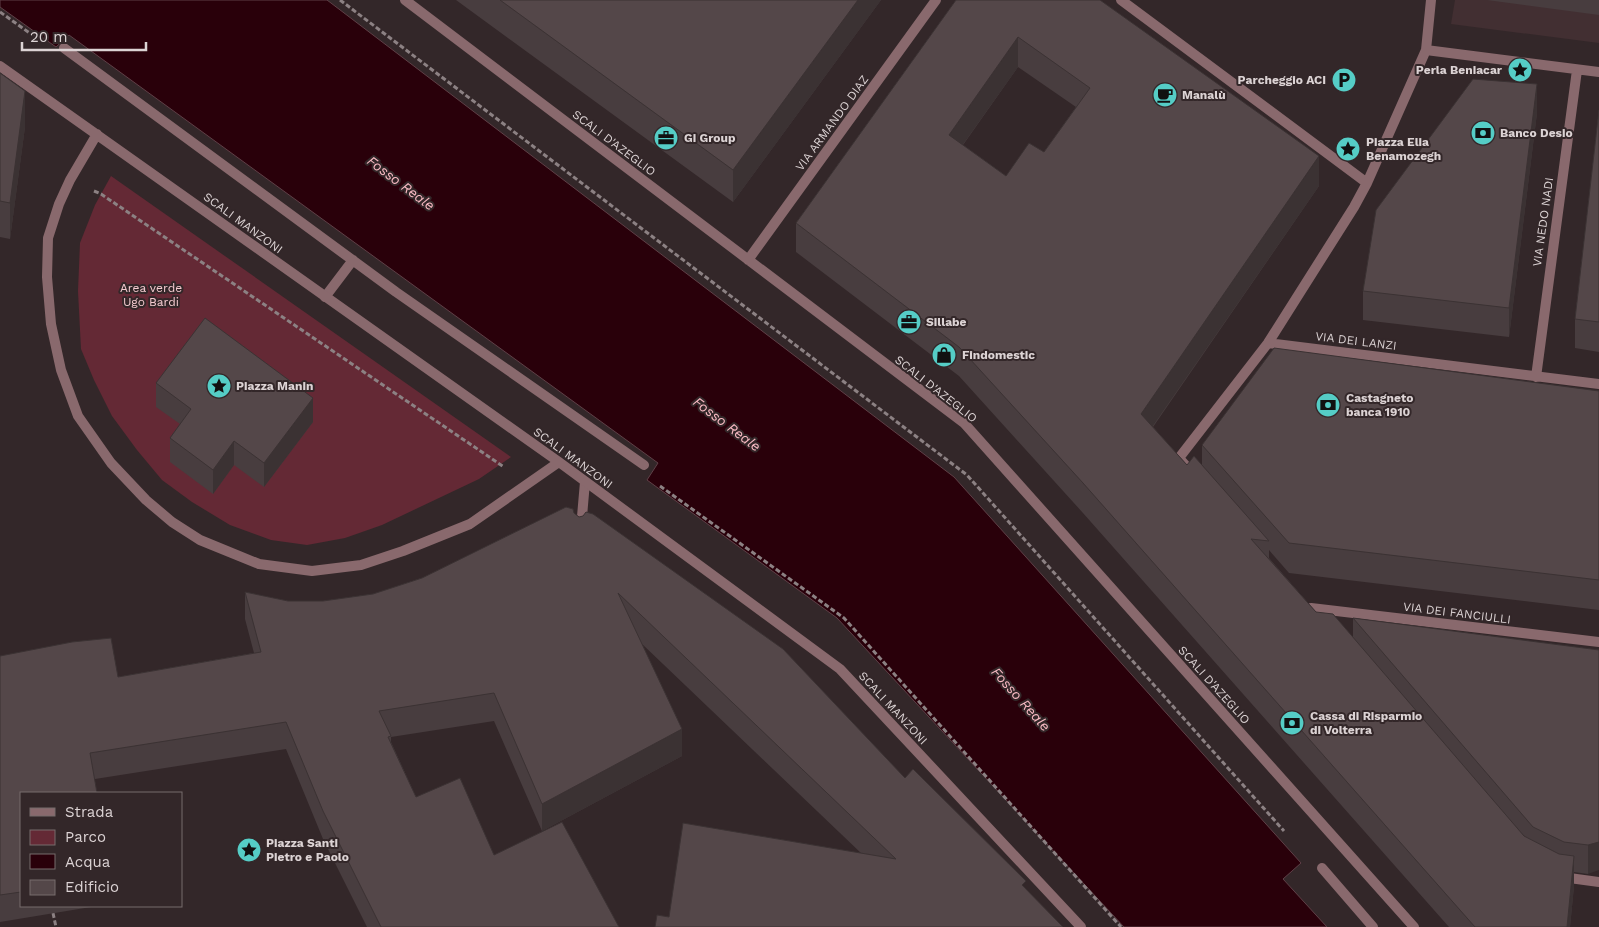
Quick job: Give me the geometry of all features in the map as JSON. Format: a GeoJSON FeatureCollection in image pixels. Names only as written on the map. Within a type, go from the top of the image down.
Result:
{"type":"FeatureCollection","features":[{"type":"Feature","properties":{"kind":"street","name":"SCALI D'AZEGLIO"},"geometry":{"type":"LineString","coordinates":[[405,0],[964,423],[1414,927]]}},
{"type":"Feature","properties":{"kind":"street","name":"VIA ARMANDO DIAZ"},"geometry":{"type":"LineString","coordinates":[[748,260],[936,0]]}},
{"type":"Feature","properties":{"kind":"street"},"geometry":{"type":"LineString","coordinates":[[1121,0],[1367,183]]}},
{"type":"Feature","properties":{"kind":"street"},"geometry":{"type":"LineString","coordinates":[[1193,473],[1179,458],[1268,343],[1354,207],[1367,183],[1426,50],[1431,0]]}},
{"type":"Feature","properties":{"kind":"street"},"geometry":{"type":"LineString","coordinates":[[64,48],[396,292],[644,465]]}},
{"type":"Feature","properties":{"kind":"street"},"geometry":{"type":"LineString","coordinates":[[1426,50],[1599,72]]}},
{"type":"Feature","properties":{"kind":"street","name":"SCALI MANZONI"},"geometry":{"type":"LineString","coordinates":[[0,66],[559,462],[840,669],[1081,927]]}},
{"type":"Feature","properties":{"kind":"street","name":"VIA NEDO NADI"},"geometry":{"type":"LineString","coordinates":[[1536,377],[1577,70]]}},
{"type":"Feature","properties":{"kind":"street"},"geometry":{"type":"LineString","coordinates":[[97,134],[70,180],[59,204],[48,238],[51,324],[61,370],[78,416],[111,463],[146,500],[172,522],[200,540],[259,564],[312,570],[361,565],[403,551],[470,524],[559,462]]}},
{"type":"Feature","properties":{"kind":"street"},"geometry":{"type":"LineString","coordinates":[[325,297],[353,260]]}},
{"type":"Feature","properties":{"kind":"street","name":"VIA DEI LANZI"},"geometry":{"type":"LineString","coordinates":[[1268,343],[1599,384]]}},
{"type":"Feature","properties":{"kind":"street"},"geometry":{"type":"LineString","coordinates":[[580,538],[585,482]]}},
{"type":"Feature","properties":{"kind":"street","name":"VIA DEI FANCIULLI"},"geometry":{"type":"LineString","coordinates":[[1324,623],[1308,604],[1599,642]]}},
{"type":"Feature","properties":{"kind":"street"},"geometry":{"type":"LineString","coordinates":[[1322,868],[1373,927]]}},
{"type":"Feature","properties":{"kind":"street"},"geometry":{"type":"LineString","coordinates":[[1558,875],[1599,882]]}},
{"type":"Feature","properties":{"kind":"path"},"geometry":{"type":"LineString","coordinates":[[340,0],[967,474],[1284,832]]}},
{"type":"Feature","properties":{"kind":"path"},"geometry":{"type":"LineString","coordinates":[[101,194],[501,465]]}},
{"type":"Feature","properties":{"kind":"path"},"geometry":{"type":"LineString","coordinates":[[53,913],[56,927]]}},
{"type":"Feature","properties":{"kind":"shaded area"},"geometry":{"type":"Polygon","coordinates":[[[1455,0],[1599,0],[1599,43],[1451,24],[1455,0]]]}},
{"type":"Feature","properties":{"kind":"green space","name":"Area verde Ugo Bardi"},"geometry":{"type":"Polygon","coordinates":[[[111,176],[511,457],[479,479],[382,525],[345,538],[307,545],[271,540],[230,525],[192,502],[162,480],[112,416],[81,349],[78,291],[80,243],[95,205],[111,176]]]}},
{"type":"Feature","properties":{"kind":"water","name":"Fosso Reale"},"geometry":{"type":"Polygon","coordinates":[[[0,0],[327,0],[954,477],[1301,863],[1283,879],[1327,927],[1124,927],[837,618],[647,480],[658,463],[69,35],[56,47],[0,7],[0,0]]]}},
{"type":"Feature","properties":{"kind":"building"},"geometry":{"type":"Polygon","coordinates":[[[500,0],[858,0],[733,170],[500,0]]]}},
{"type":"Feature","properties":{"kind":"building"},"geometry":{"type":"Polygon","coordinates":[[[956,0],[1100,0],[1319,156],[1141,414],[1187,465],[1194,456],[1269,541],[1251,539],[1316,612],[1333,614],[1524,836],[1559,854],[1574,856],[1567,927],[1475,927],[1083,483],[959,347],[796,223],[956,0]],[[1018,37],[949,135],[1006,176],[1029,143],[1044,152],[1090,88],[1018,37]]]}},
{"type":"Feature","properties":{"kind":"building"},"geometry":{"type":"Polygon","coordinates":[[[0,73],[25,91],[10,203],[0,201],[0,73]]]}},
{"type":"Feature","properties":{"kind":"building"},"geometry":{"type":"Polygon","coordinates":[[[1473,79],[1537,84],[1509,308],[1363,291],[1376,210],[1473,79]]]}},
{"type":"Feature","properties":{"kind":"building"},"geometry":{"type":"Polygon","coordinates":[[[1599,110],[1599,322],[1575,319],[1599,110]]]}},
{"type":"Feature","properties":{"kind":"building"},"geometry":{"type":"Polygon","coordinates":[[[205,318],[313,398],[264,463],[234,441],[213,470],[170,438],[191,409],[156,383],[205,318]]]}},
{"type":"Feature","properties":{"kind":"building"},"geometry":{"type":"Polygon","coordinates":[[[1274,348],[1599,391],[1599,580],[1289,543],[1202,445],[1274,348]]]}},
{"type":"Feature","properties":{"kind":"building"},"geometry":{"type":"Polygon","coordinates":[[[566,507],[573,509],[574,513],[579,517],[583,516],[586,512],[593,514],[783,649],[905,778],[913,769],[1026,881],[1022,885],[1063,927],[655,927],[657,915],[669,917],[683,823],[896,859],[618,593],[682,729],[542,804],[494,693],[379,711],[391,736],[388,737],[416,797],[460,778],[494,855],[562,822],[619,927],[381,927],[323,811],[286,722],[90,753],[97,792],[20,792],[20,892],[0,895],[0,656],[72,642],[111,638],[118,677],[261,652],[245,592],[288,601],[323,601],[373,594],[422,578],[566,507]]]}},
{"type":"Feature","properties":{"kind":"building"},"geometry":{"type":"Polygon","coordinates":[[[1353,618],[1599,650],[1599,842],[1588,845],[1564,842],[1533,827],[1353,618]]]}},
{"type":"Feature","properties":{"kind":"place","name":"Perla Beniacar"},"geometry":{"type":"Point","coordinates":[1520,70]}},
{"type":"Feature","properties":{"kind":"place","name":"Parcheggio ACI"},"geometry":{"type":"Point","coordinates":[1344,80]}},
{"type":"Feature","properties":{"kind":"place","name":"Manalù"},"geometry":{"type":"Point","coordinates":[1165,95]}},
{"type":"Feature","properties":{"kind":"place","name":"Banco Desio"},"geometry":{"type":"Point","coordinates":[1483,133]}},
{"type":"Feature","properties":{"kind":"place","name":"Gi Group"},"geometry":{"type":"Point","coordinates":[666,138]}},
{"type":"Feature","properties":{"kind":"place","name":"Piazza Elia Benamozegh"},"geometry":{"type":"Point","coordinates":[1348,149]}},
{"type":"Feature","properties":{"kind":"place","name":"Sillabe"},"geometry":{"type":"Point","coordinates":[909,322]}},
{"type":"Feature","properties":{"kind":"place","name":"Findomestic"},"geometry":{"type":"Point","coordinates":[944,355]}},
{"type":"Feature","properties":{"kind":"place","name":"Piazza Manin"},"geometry":{"type":"Point","coordinates":[219,386]}},
{"type":"Feature","properties":{"kind":"place","name":"Castagneto banca 1910"},"geometry":{"type":"Point","coordinates":[1328,405]}},
{"type":"Feature","properties":{"kind":"place","name":"Cassa di Risparmio di Volterra"},"geometry":{"type":"Point","coordinates":[1292,723]}},
{"type":"Feature","properties":{"kind":"place","name":"Piazza Santi Pietro e Paolo"},"geometry":{"type":"Point","coordinates":[249,850]}}]}
